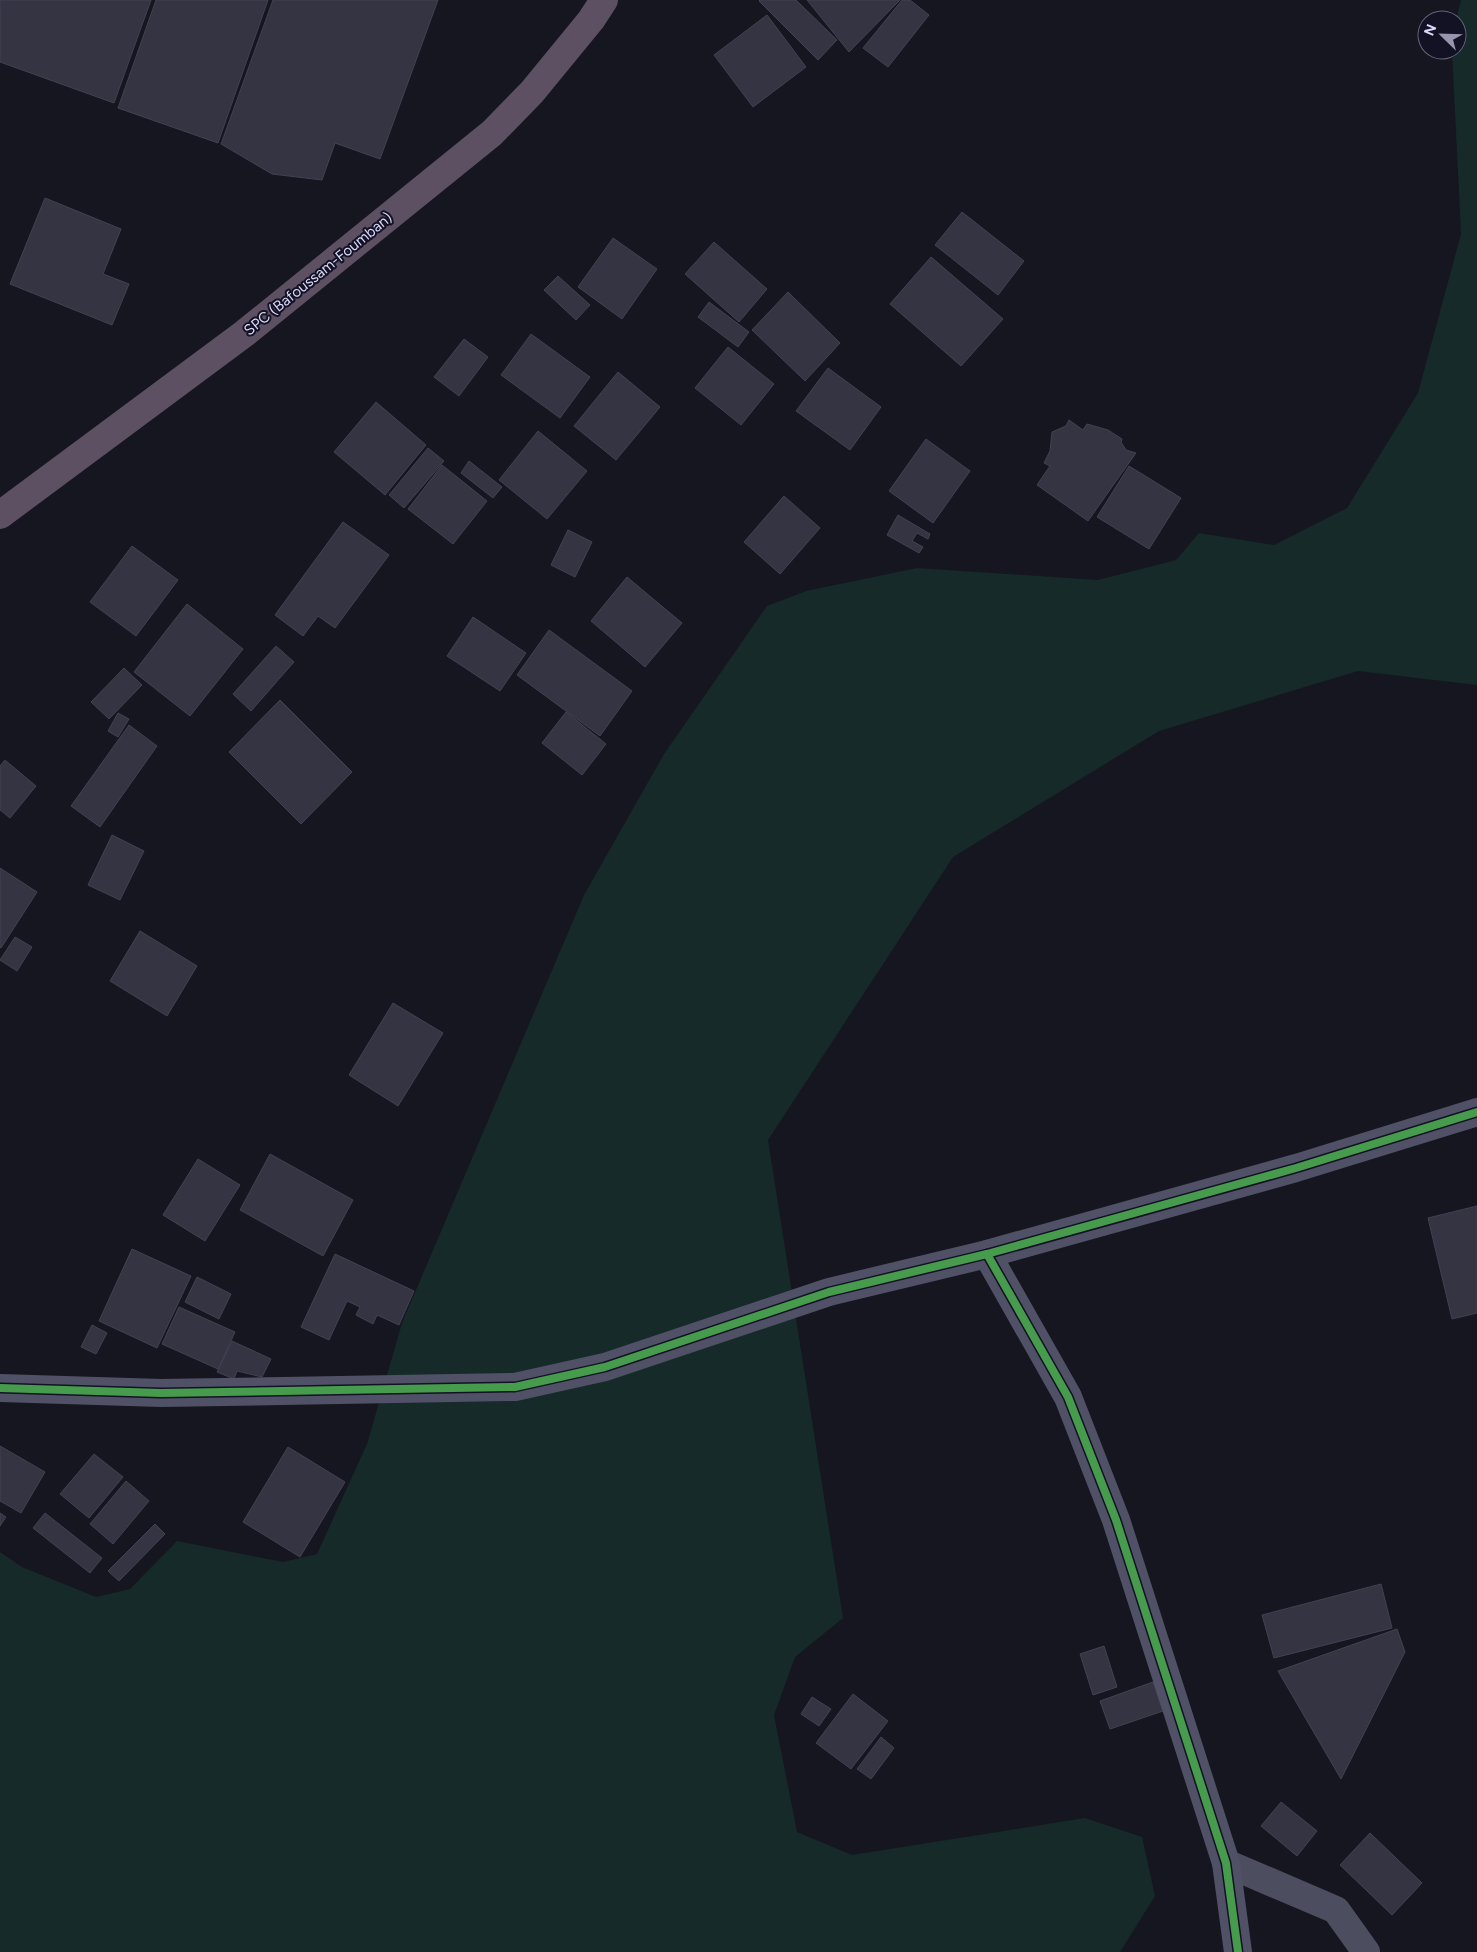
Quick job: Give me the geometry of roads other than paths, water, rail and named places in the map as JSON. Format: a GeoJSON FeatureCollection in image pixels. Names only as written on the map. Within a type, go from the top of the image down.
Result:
{"type":"FeatureCollection","features":[{"type":"Feature","properties":{"kind":"highway","name":"SPC (Bafoussam-Foumban)"},"geometry":{"type":"LineString","coordinates":[[0,514],[245,333],[492,133],[532,92],[591,20],[604,0]]}},
{"type":"Feature","properties":{"kind":"street"},"geometry":{"type":"LineString","coordinates":[[0,1388],[161,1393],[515,1386],[605,1368],[829,1292],[987,1254],[1296,1168],[1477,1112]]}},
{"type":"Feature","properties":{"kind":"street"},"geometry":{"type":"LineString","coordinates":[[987,1254],[1068,1397],[1116,1520],[1226,1863],[1238,1952]]}},
{"type":"Feature","properties":{"kind":"street"},"geometry":{"type":"LineString","coordinates":[[1226,1863],[1336,1910],[1366,1952]]}}]}
